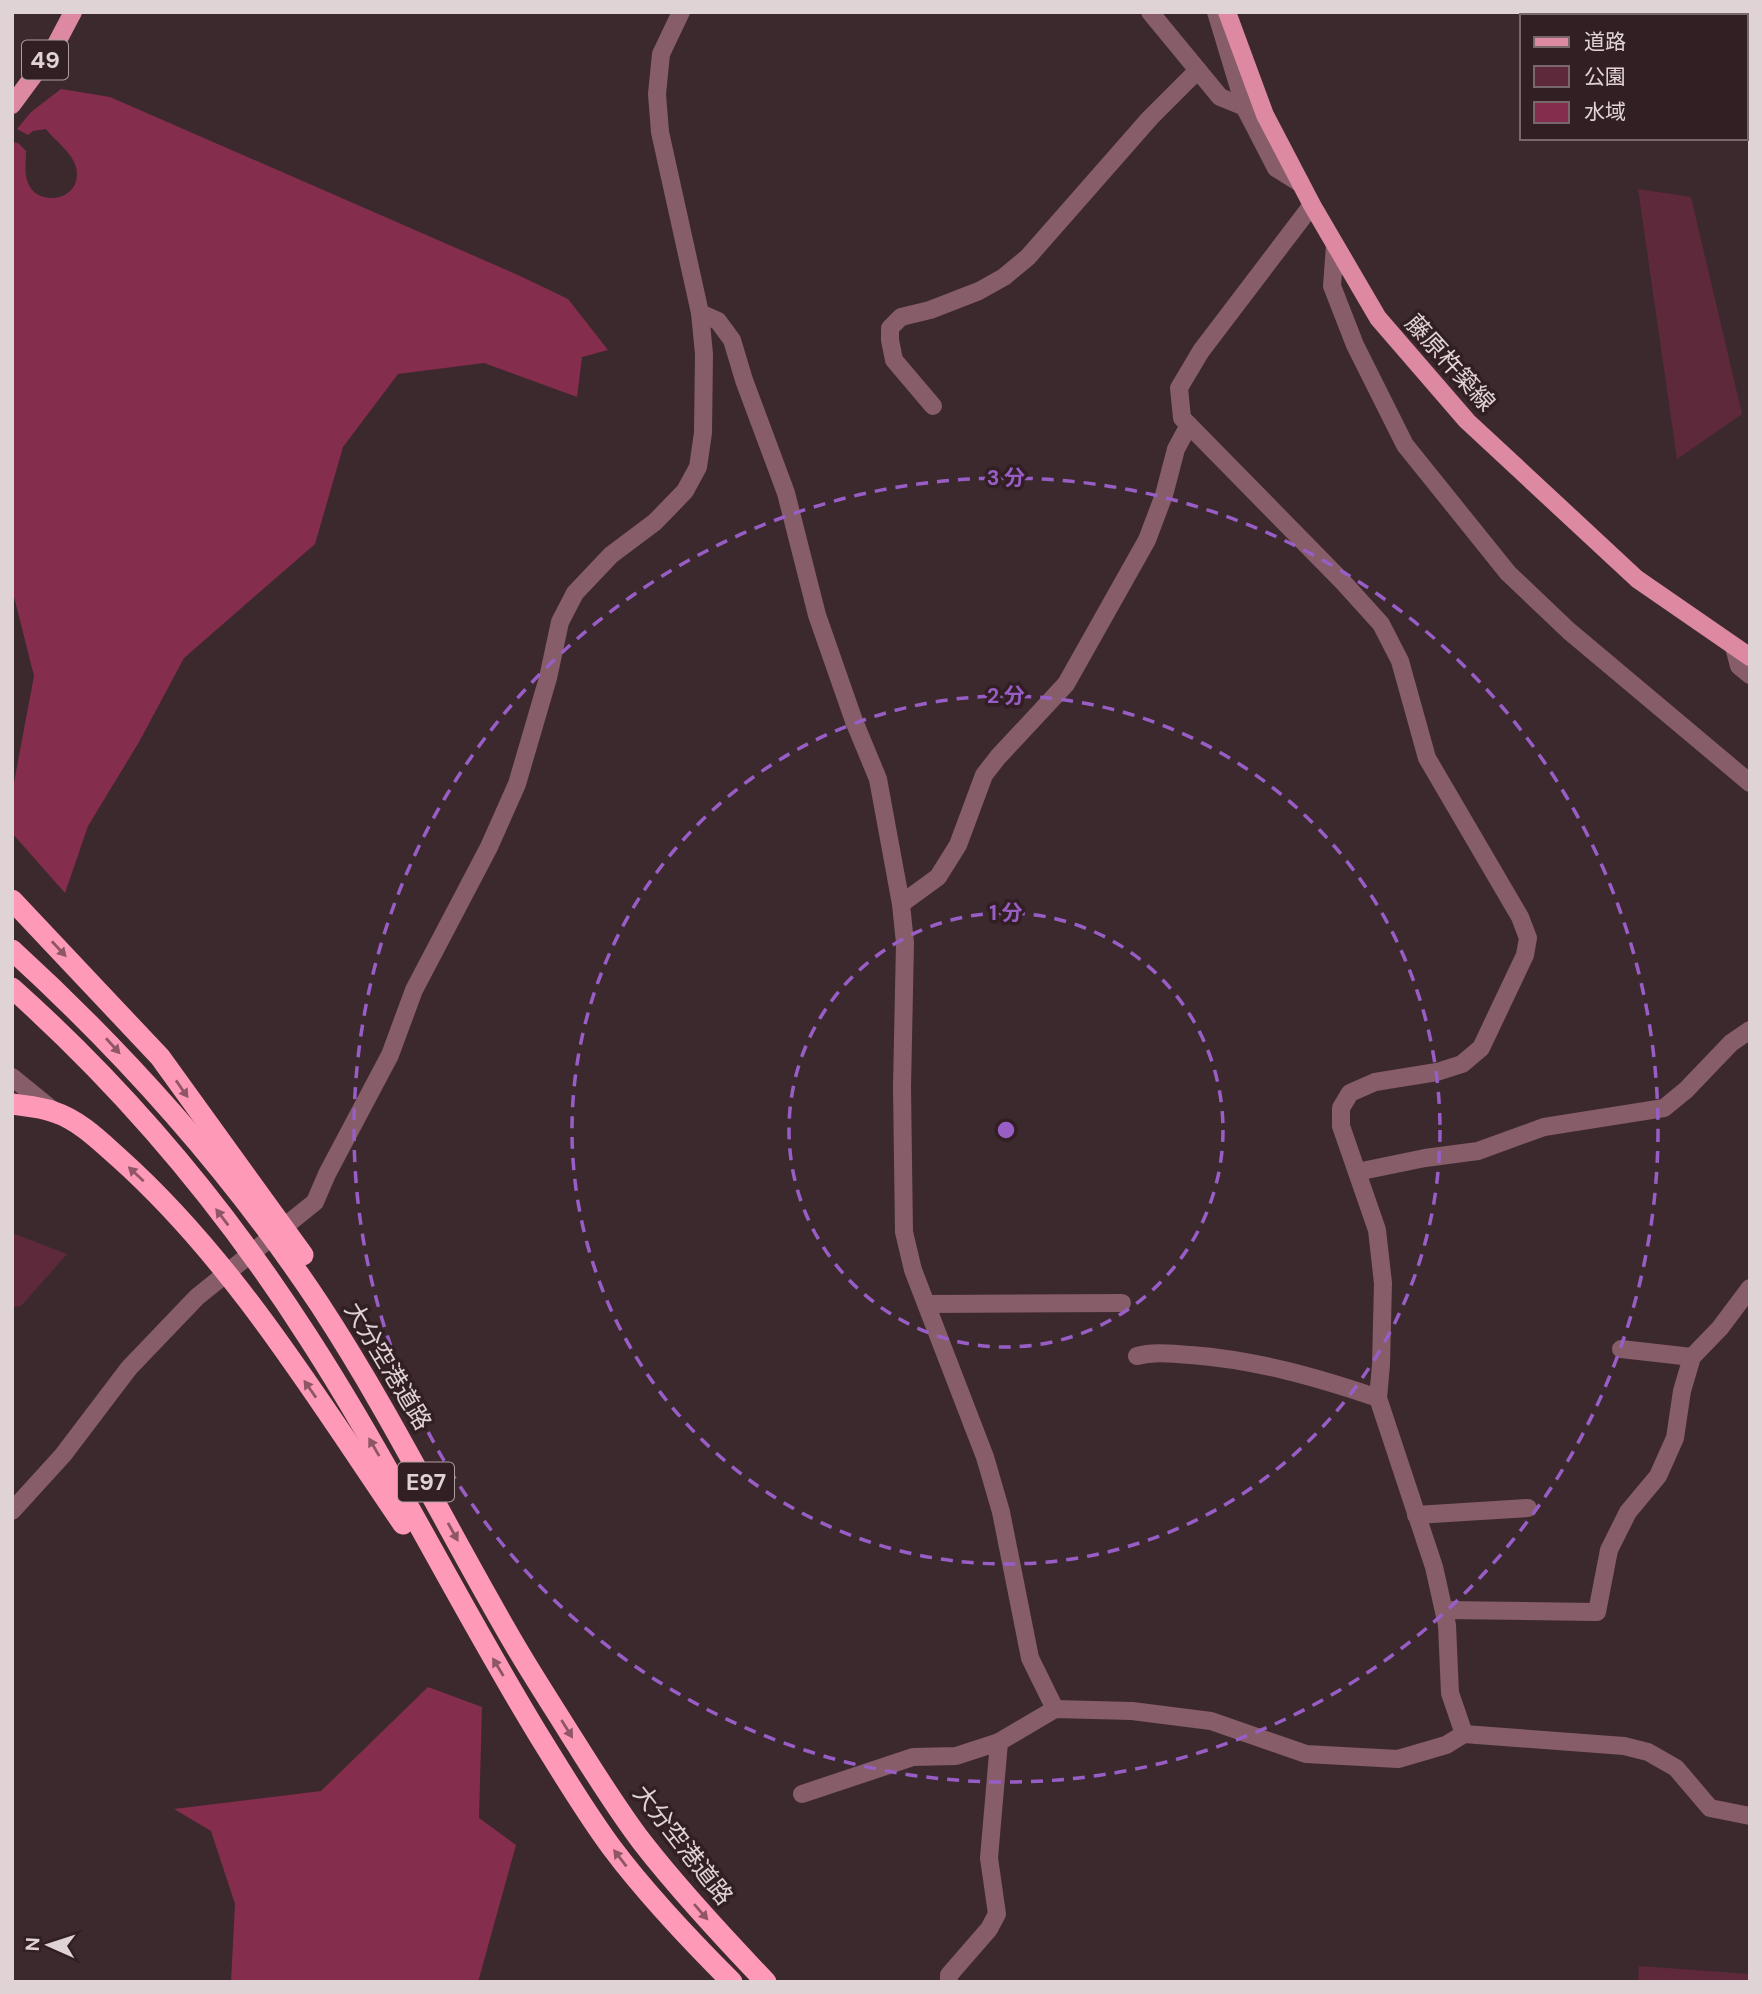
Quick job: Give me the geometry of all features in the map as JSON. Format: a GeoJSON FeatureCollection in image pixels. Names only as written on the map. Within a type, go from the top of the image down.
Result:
{"type":"FeatureCollection","features":[{"type":"Feature","properties":{"kind":"highway"},"geometry":{"type":"LineString","coordinates":[[12,900],[160,1057],[201,1116],[257,1188],[308,1262],[411,1454]]}},
{"type":"Feature","properties":{"kind":"highway","name":"大分空港道路"},"geometry":{"type":"LineString","coordinates":[[12,950],[101,1033],[182,1123],[280,1247],[321,1306],[411,1454],[516,1647],[597,1776],[641,1840],[732,1947],[766,1982]]}},
{"type":"Feature","properties":{"kind":"highway","name":"E97"},"geometry":{"type":"LineString","coordinates":[[12,988],[87,1057],[156,1136],[255,1261],[308,1336],[474,1626],[575,1794],[610,1845],[659,1906],[732,1982]]}},
{"type":"Feature","properties":{"kind":"highway"},"geometry":{"type":"LineString","coordinates":[[12,1104],[54,1112],[89,1132],[141,1179],[195,1236],[259,1314],[474,1626]]}},
{"type":"Feature","properties":{"kind":"main road","name":"49"},"geometry":{"type":"LineString","coordinates":[[12,106],[54,48],[73,12]]}},
{"type":"Feature","properties":{"kind":"main road","name":"藤原杵築線"},"geometry":{"type":"LineString","coordinates":[[1227,12],[1265,115],[1312,205],[1378,318],[1467,421],[1637,579],[1750,657]]}},
{"type":"Feature","properties":{"kind":"street"},"geometry":{"type":"LineString","coordinates":[[12,1511],[63,1455],[129,1368],[197,1297],[315,1202],[390,1055],[414,990],[489,847],[517,783],[548,678],[560,622],[565,612],[575,593],[611,555],[655,522],[685,491],[698,467],[703,433],[704,354],[700,313],[660,132],[657,94],[661,54],[681,12]]}},
{"type":"Feature","properties":{"kind":"street"},"geometry":{"type":"LineString","coordinates":[[1150,12],[1220,97],[1265,115]]}},
{"type":"Feature","properties":{"kind":"street"},"geometry":{"type":"LineString","coordinates":[[1216,12],[1245,107],[1276,168],[1300,183]]}},
{"type":"Feature","properties":{"kind":"street"},"geometry":{"type":"LineString","coordinates":[[933,406],[894,360],[890,328],[901,317],[930,310],[979,291],[1004,277],[1028,257],[1150,118],[1198,70]]}},
{"type":"Feature","properties":{"kind":"street"},"geometry":{"type":"LineString","coordinates":[[1312,205],[1201,351],[1179,388],[1182,418],[1381,624],[1401,661],[1427,758],[1520,916],[1528,938],[1525,955],[1481,1048],[1462,1065],[1375,1082],[1350,1093],[1341,1108],[1341,1126],[1377,1230],[1383,1283],[1378,1398],[1434,1567],[1447,1625],[1450,1693],[1464,1734]]}},
{"type":"Feature","properties":{"kind":"street"},"geometry":{"type":"LineString","coordinates":[[1335,246],[1332,286],[1355,345],[1405,445],[1508,573],[1569,631],[1750,783]]}},
{"type":"Feature","properties":{"kind":"street"},"geometry":{"type":"LineString","coordinates":[[700,313],[718,321],[732,340],[786,493],[817,615],[854,721],[878,779],[901,904],[905,943],[902,1087],[904,1232],[913,1270],[985,1457],[1001,1512],[1030,1658],[1055,1709]]}},
{"type":"Feature","properties":{"kind":"street"},"geometry":{"type":"LineString","coordinates":[[901,904],[938,877],[958,845],[984,775],[1066,684],[1147,540],[1164,495],[1176,449],[1189,425]]}},
{"type":"Feature","properties":{"kind":"street"},"geometry":{"type":"LineString","coordinates":[[1734,647],[1739,666],[1750,675]]}},
{"type":"Feature","properties":{"kind":"street"},"geometry":{"type":"LineString","coordinates":[[1357,1172],[1425,1158],[1478,1151],[1544,1127],[1604,1116],[1641,1114],[1664,1108],[1686,1090],[1731,1043],[1750,1030]]}},
{"type":"Feature","properties":{"kind":"street"},"geometry":{"type":"LineString","coordinates":[[12,1077],[54,1112]]}},
{"type":"Feature","properties":{"kind":"street"},"geometry":{"type":"LineString","coordinates":[[1444,1610],[1597,1612],[1609,1550],[1628,1512],[1658,1476],[1675,1438],[1682,1391],[1692,1357],[1720,1328],[1750,1288]]}},
{"type":"Feature","properties":{"kind":"street"},"geometry":{"type":"LineString","coordinates":[[928,1304],[1122,1303]]}},
{"type":"Feature","properties":{"kind":"street"},"geometry":{"type":"LineString","coordinates":[[1621,1349],[1692,1357]]}},
{"type":"Feature","properties":{"kind":"street"},"geometry":{"type":"LineString","coordinates":[[1137,1356],[1151,1352],[1233,1359],[1316,1377],[1378,1398]]}},
{"type":"Feature","properties":{"kind":"street"},"geometry":{"type":"LineString","coordinates":[[1416,1515],[1528,1508]]}},
{"type":"Feature","properties":{"kind":"street"},"geometry":{"type":"LineString","coordinates":[[802,1794],[913,1757],[956,1756],[999,1742],[1055,1709],[1132,1711],[1211,1721],[1306,1754],[1398,1759],[1446,1745],[1464,1734],[1624,1746],[1648,1752],[1676,1768],[1710,1808],[1750,1815]]}},
{"type":"Feature","properties":{"kind":"street"},"geometry":{"type":"LineString","coordinates":[[949,1982],[949,1975],[989,1929],[997,1914],[989,1858],[999,1742]]}},
{"type":"Feature","properties":{"kind":"green space"},"geometry":{"type":"Polygon","coordinates":[[[1638,189],[1691,197],[1742,414],[1677,459],[1638,189]]]}},
{"type":"Feature","properties":{"kind":"green space"},"geometry":{"type":"Polygon","coordinates":[[[12,1233],[67,1254],[21,1306],[12,1307],[12,1233]]]}},
{"type":"Feature","properties":{"kind":"green space"},"geometry":{"type":"Polygon","coordinates":[[[1639,1966],[1750,1974],[1750,1982],[1638,1982],[1639,1966]]]}},
{"type":"Feature","properties":{"kind":"water"},"geometry":{"type":"Polygon","coordinates":[[[61,89],[110,97],[518,275],[568,299],[608,350],[582,357],[577,397],[484,363],[398,374],[343,447],[315,544],[184,658],[139,742],[88,826],[65,893],[12,833],[12,793],[34,676],[12,589],[12,142],[18,143],[26,151],[26,176],[33,191],[49,198],[67,194],[77,178],[76,167],[67,152],[46,129],[33,131],[28,135],[17,129],[31,112],[61,89]]]}},
{"type":"Feature","properties":{"kind":"water"},"geometry":{"type":"Polygon","coordinates":[[[428,1687],[482,1707],[479,1818],[516,1845],[478,1982],[231,1982],[235,1904],[211,1831],[174,1809],[321,1791],[428,1687]]]}}]}
